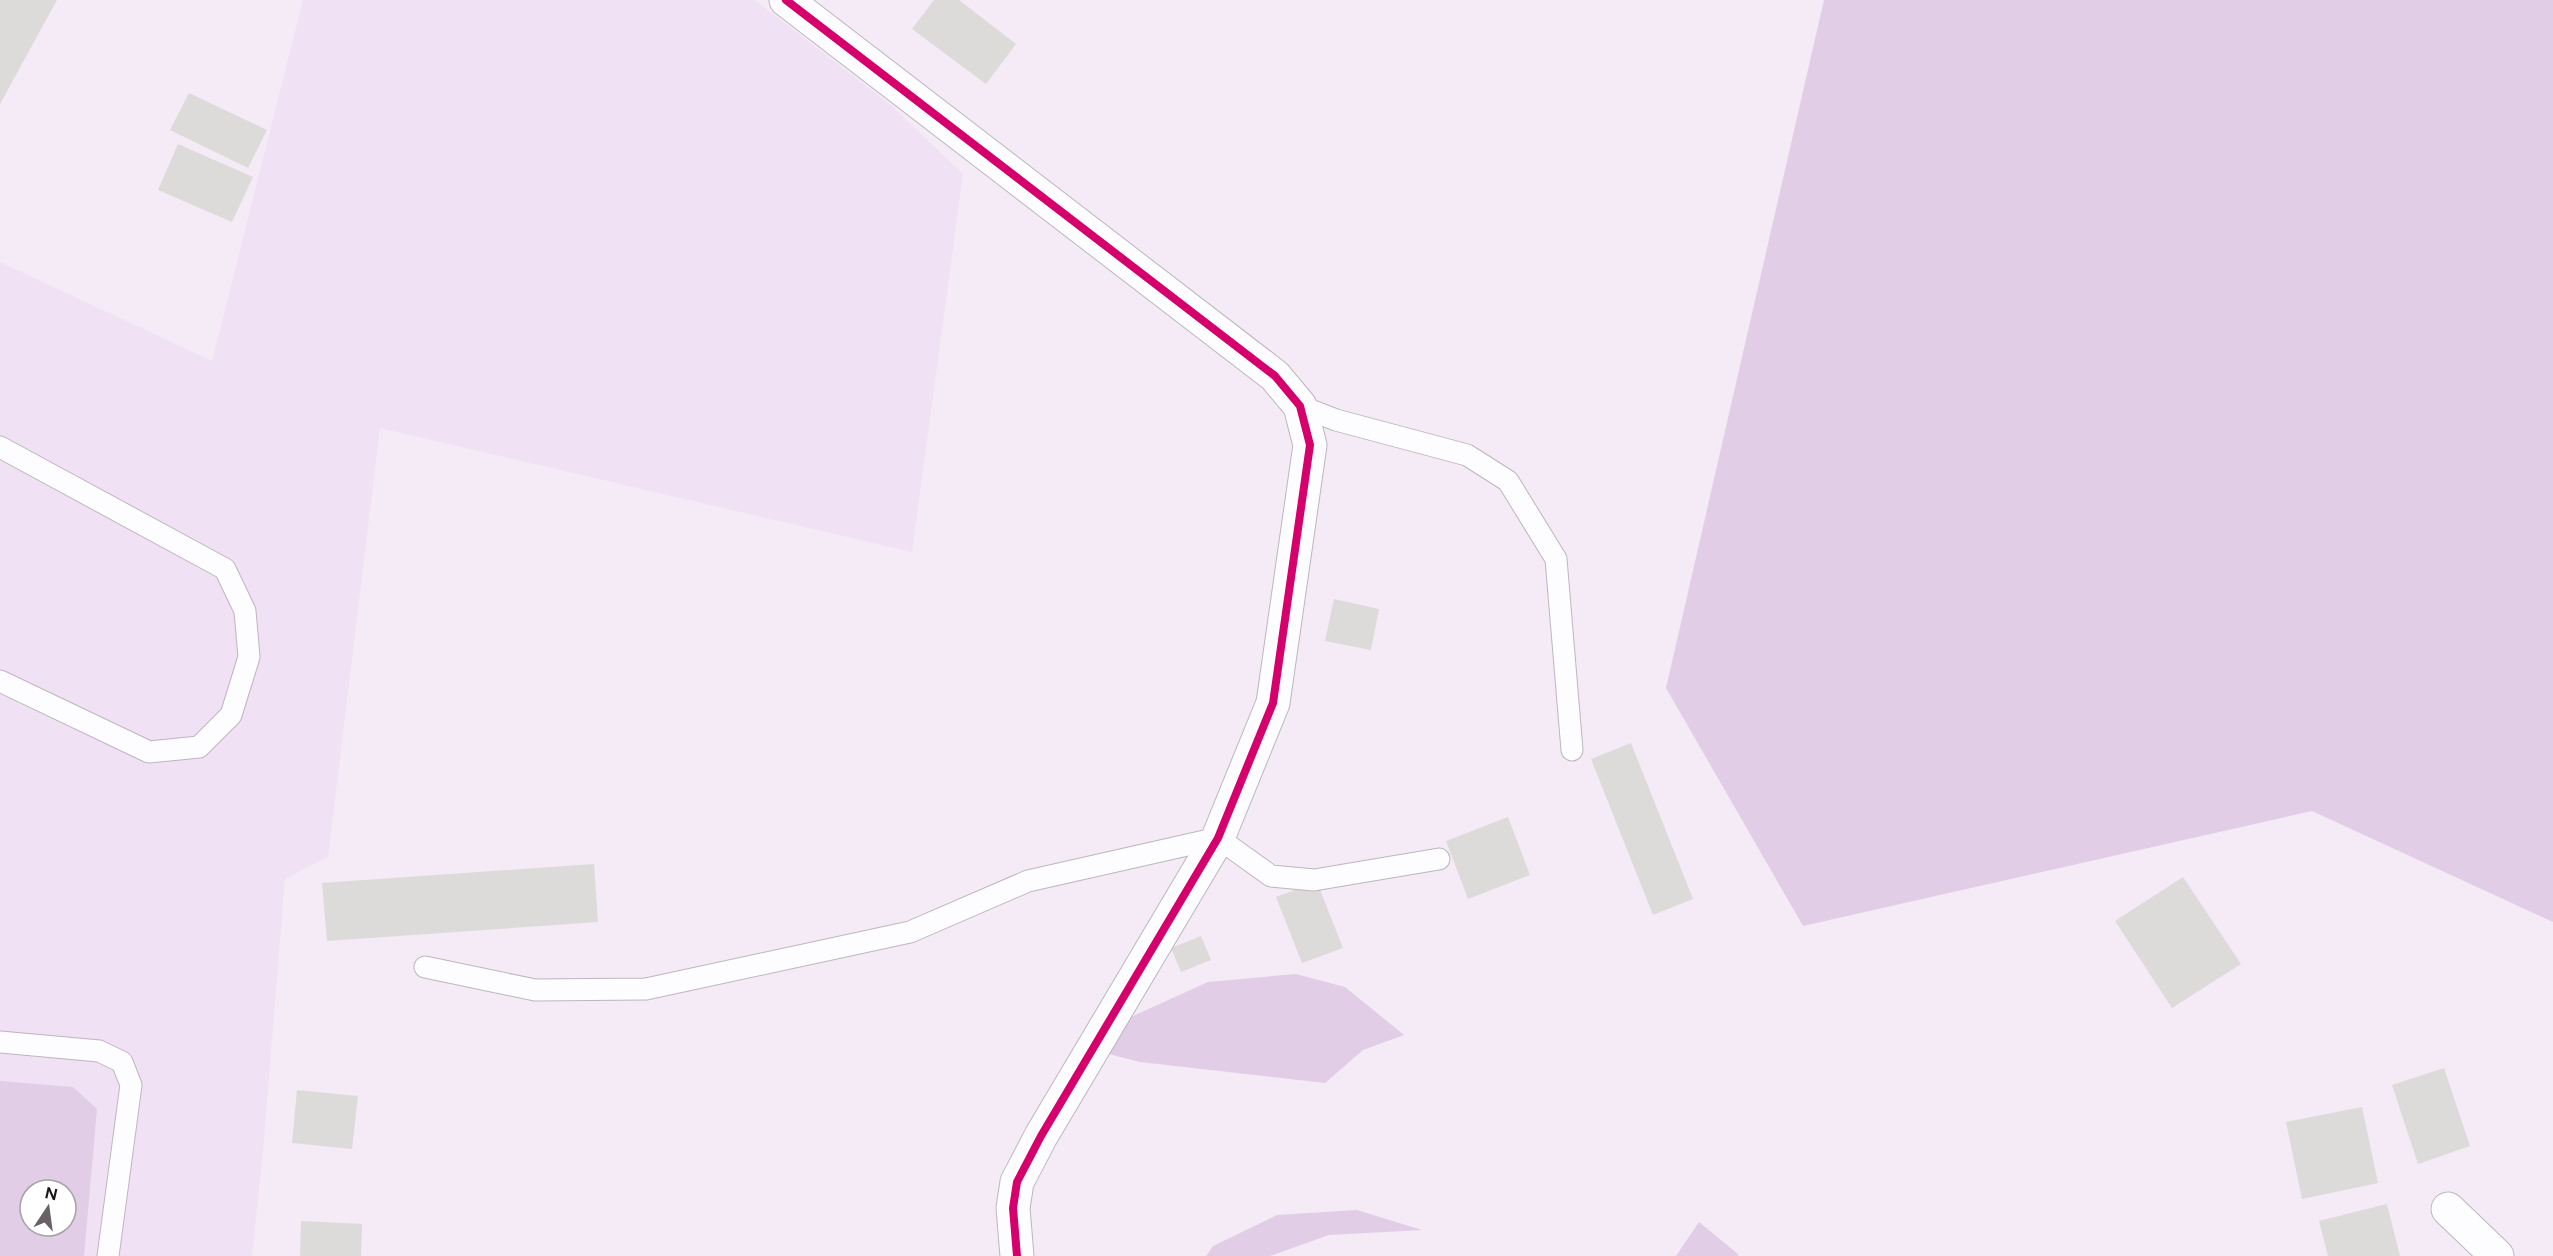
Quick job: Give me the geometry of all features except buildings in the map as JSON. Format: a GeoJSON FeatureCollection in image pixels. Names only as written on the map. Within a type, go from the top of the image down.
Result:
{"type":"FeatureCollection","features":[{"type":"Feature","properties":{"kind":"street"},"geometry":{"type":"LineString","coordinates":[[786,0],[1266,368],[1300,406],[1310,445],[1273,703],[1218,838],[1047,1126],[1017,1182],[1013,1208],[1017,1256]]}},
{"type":"Feature","properties":{"kind":"street"},"geometry":{"type":"LineString","coordinates":[[2448,1209],[2497,1256]]}},
{"type":"Feature","properties":{"kind":"lane"},"geometry":{"type":"LineString","coordinates":[[1300,406],[1336,420],[1467,455],[1508,481],[1556,559],[1572,750]]}},
{"type":"Feature","properties":{"kind":"lane"},"geometry":{"type":"LineString","coordinates":[[0,447],[225,568],[244,611],[249,657],[231,715],[199,747],[149,752],[0,681]]}},
{"type":"Feature","properties":{"kind":"lane"},"geometry":{"type":"LineString","coordinates":[[425,967],[535,990],[646,989],[910,932],[1028,880],[1218,838],[1271,876],[1314,880],[1439,859]]}},
{"type":"Feature","properties":{"kind":"lane"},"geometry":{"type":"LineString","coordinates":[[0,1042],[99,1051],[122,1062],[131,1085],[108,1256]]}},
{"type":"Feature","properties":{"kind":"shaded area"},"geometry":{"type":"Polygon","coordinates":[[[303,0],[755,0],[892,106],[963,174],[912,552],[380,428],[328,857],[285,879],[263,1151],[252,1256],[0,1256],[0,262],[212,361],[303,0]]]}},
{"type":"Feature","properties":{"kind":"shaded area"},"geometry":{"type":"Polygon","coordinates":[[[1824,0],[2553,0],[2553,922],[2312,811],[1803,926],[1666,688],[1824,0]]]}},
{"type":"Feature","properties":{"kind":"shaded area"},"geometry":{"type":"Polygon","coordinates":[[[1296,974],[1345,987],[1404,1035],[1363,1050],[1325,1083],[1140,1062],[1089,1049],[1133,1016],[1208,982],[1296,974]]]}},
{"type":"Feature","properties":{"kind":"shaded area"},"geometry":{"type":"Polygon","coordinates":[[[0,1081],[73,1087],[97,1109],[84,1256],[0,1256],[0,1081]]]}},
{"type":"Feature","properties":{"kind":"shaded area"},"geometry":{"type":"Polygon","coordinates":[[[1357,1210],[1422,1230],[1329,1235],[1270,1256],[1206,1256],[1213,1246],[1277,1215],[1357,1210]]]}},
{"type":"Feature","properties":{"kind":"shaded area"},"geometry":{"type":"Polygon","coordinates":[[[1699,1222],[1738,1254],[1738,1256],[1676,1256],[1699,1222]]]}},
{"type":"Feature","properties":{"kind":"cycle path"},"geometry":{"type":"LineString","coordinates":[[786,0],[1275,376],[1300,406],[1310,445],[1273,703],[1218,838],[1041,1136],[1017,1182],[1013,1208],[1017,1256]]}}]}
